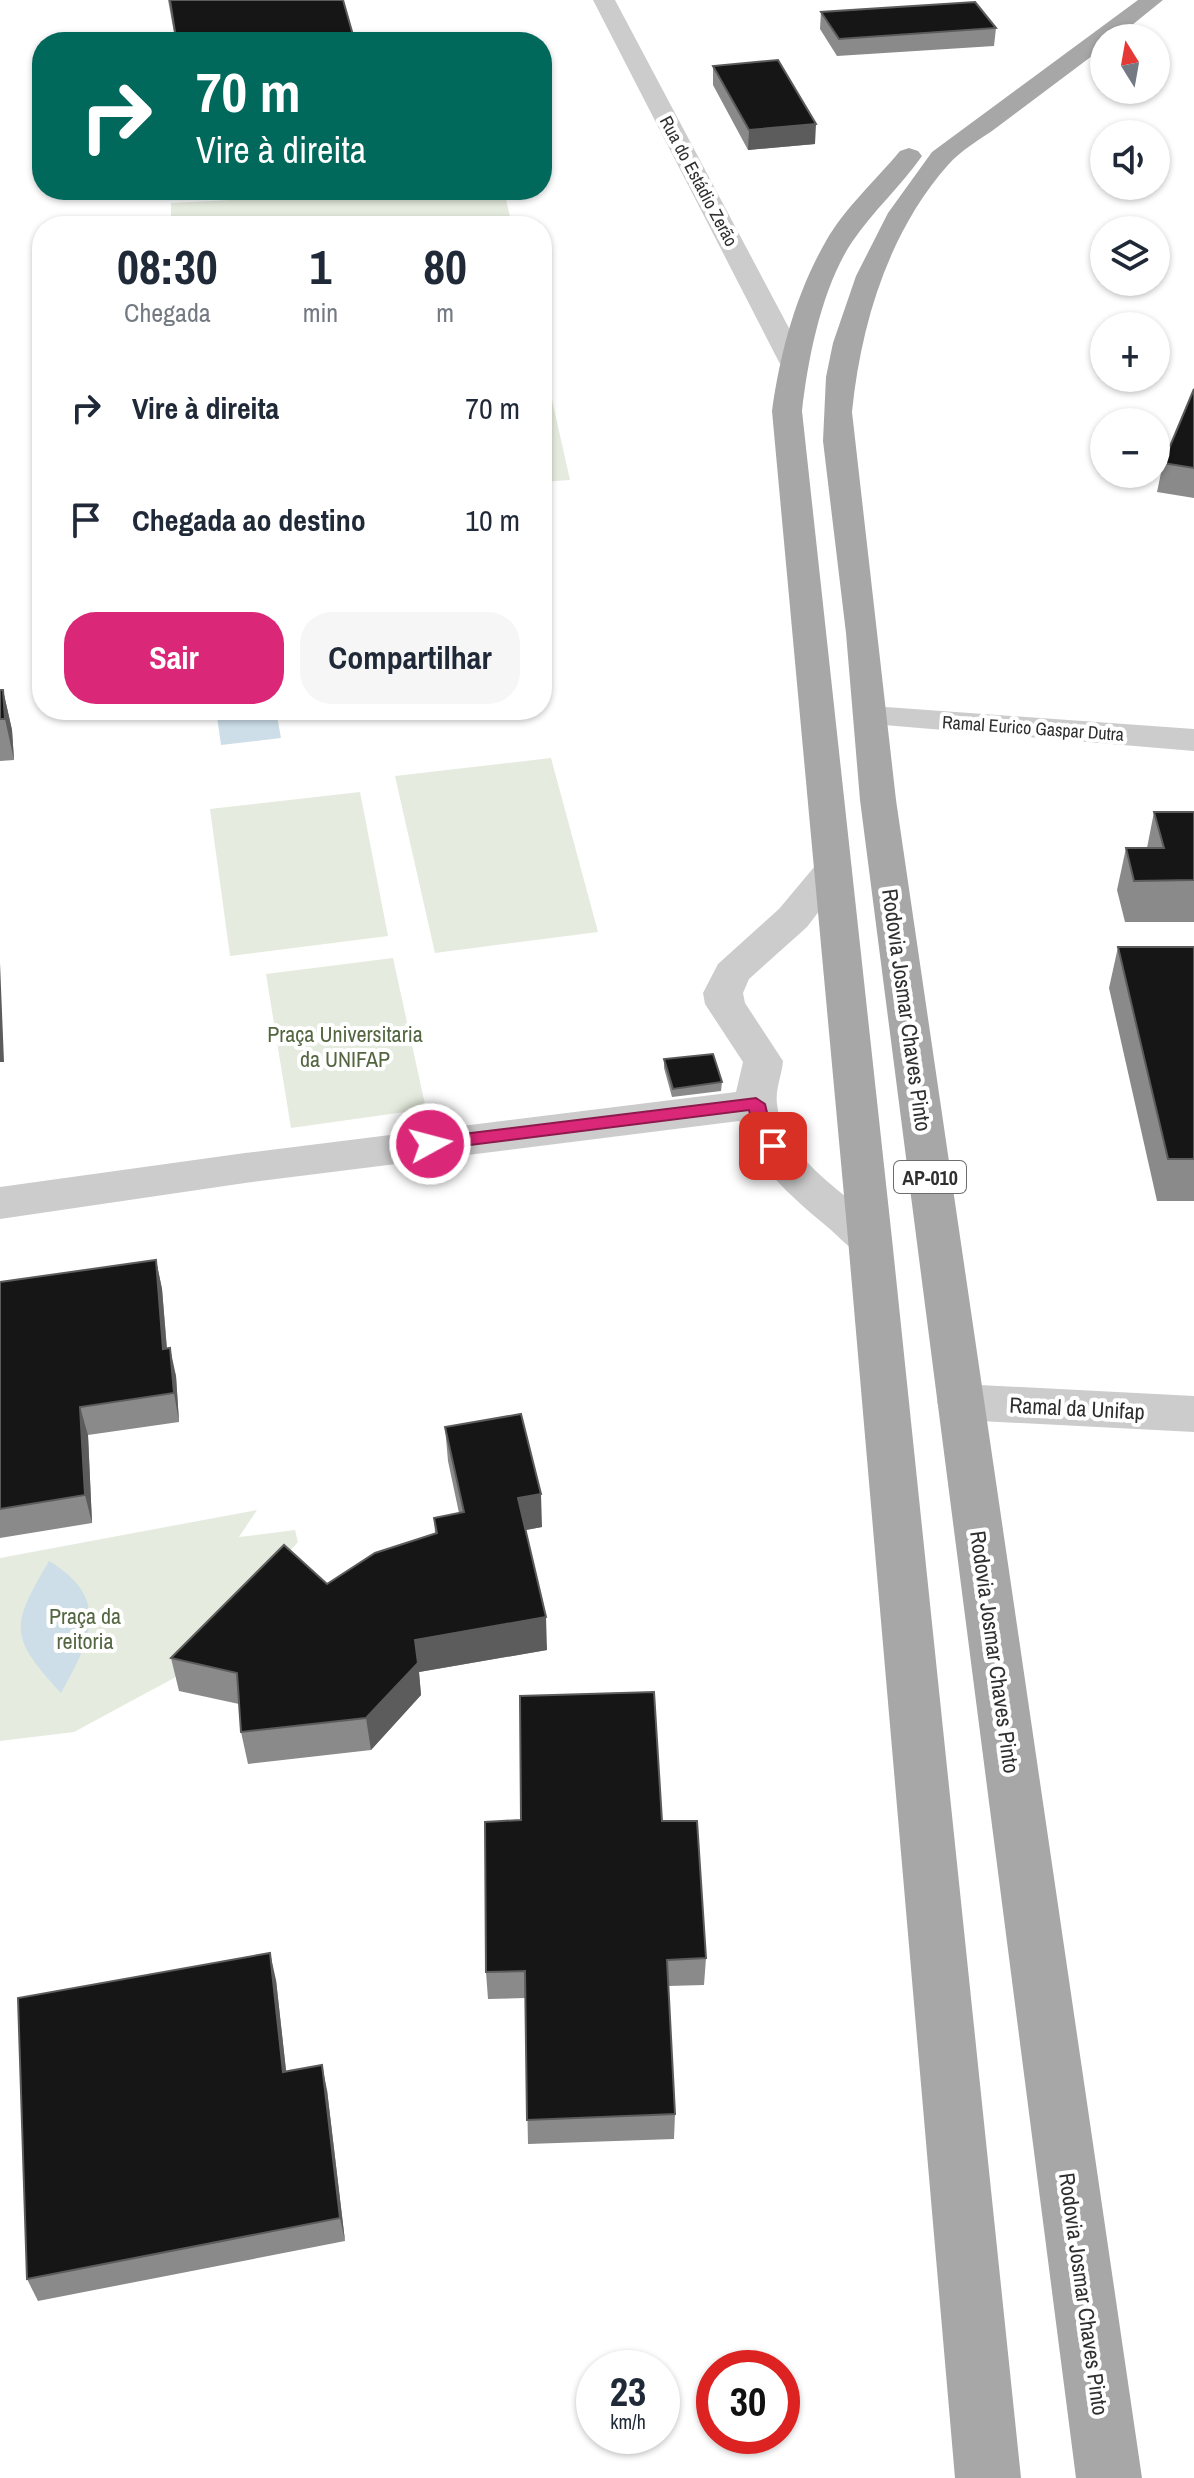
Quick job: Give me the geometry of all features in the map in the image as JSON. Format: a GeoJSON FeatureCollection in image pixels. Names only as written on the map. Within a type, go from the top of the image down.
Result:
{"type":"FeatureCollection","features":[{"type":"Feature","properties":{"kind":"main road","name":"AP-010"},"geometry":{"type":"LineString","coordinates":[[988,2478],[870,1239],[787,411],[793,362],[819,283],[839,241],[905,159],[969,102],[1115,0]]}},
{"type":"Feature","properties":{"kind":"main road","name":"Rodovia Josmar Chaves Pinto"},"geometry":{"type":"LineString","coordinates":[[1109,2478],[878,800],[872,716],[837,414],[847,350],[867,281],[890,229],[916,187],[941,157],[1152,0]]}},
{"type":"Feature","properties":{"kind":"street","name":"Rua do Estádio Zerão"},"geometry":{"type":"LineString","coordinates":[[604,0],[793,362]]}},
{"type":"Feature","properties":{"kind":"street","name":"Ramal Eurico Gaspar Dutra"},"geometry":{"type":"LineString","coordinates":[[872,716],[1194,740]]}},
{"type":"Feature","properties":{"kind":"street"},"geometry":{"type":"LineString","coordinates":[[833,868],[793,918],[732,973],[723,993],[725,1004],[763,1061],[756,1104],[762,1130],[783,1162],[870,1239]]}},
{"type":"Feature","properties":{"kind":"street"},"geometry":{"type":"LineString","coordinates":[[0,1203],[275,1164],[756,1104]]}},
{"type":"Feature","properties":{"kind":"street","name":"Ramal da Unifap"},"geometry":{"type":"LineString","coordinates":[[960,1402],[1194,1414]]}},
{"type":"Feature","properties":{"kind":"green space"},"geometry":{"type":"Polygon","coordinates":[[[231,200],[506,200],[510,216],[171,216],[171,203],[231,200]]]}},
{"type":"Feature","properties":{"kind":"green space"},"geometry":{"type":"Polygon","coordinates":[[[552,400],[570,480],[552,481],[552,400]]]}},
{"type":"Feature","properties":{"kind":"green space"},"geometry":{"type":"Polygon","coordinates":[[[551,758],[598,932],[435,953],[395,776],[551,758]]]}},
{"type":"Feature","properties":{"kind":"green space"},"geometry":{"type":"Polygon","coordinates":[[[360,792],[388,936],[230,956],[210,809],[360,792]]]}},
{"type":"Feature","properties":{"kind":"green space","name":"Praça Universitaria da UNIFAP"},"geometry":{"type":"Polygon","coordinates":[[[393,958],[426,1109],[291,1128],[266,974],[393,958]]]}},
{"type":"Feature","properties":{"kind":"green space","name":"Praça da reitoria"},"geometry":{"type":"Polygon","coordinates":[[[257,1510],[239,1537],[295,1530],[298,1542],[174,1678],[74,1732],[0,1741],[0,1558],[257,1510]]]}},
{"type":"Feature","properties":{"kind":"shaded area"},"geometry":{"type":"Polygon","coordinates":[[[217,720],[278,720],[281,738],[221,745],[217,720]]]}},
{"type":"Feature","properties":{"kind":"shaded area"},"geometry":{"type":"Polygon","coordinates":[[[49,1561],[69,1575],[82,1590],[90,1622],[80,1656],[61,1693],[31,1657],[21,1630],[27,1601],[49,1561]]]}},
{"type":"Feature","properties":{"kind":"building"},"geometry":{"type":"Polygon","coordinates":[[[170,0],[343,0],[352,32],[175,32],[170,0]]]}},
{"type":"Feature","properties":{"kind":"building"},"geometry":{"type":"Polygon","coordinates":[[[975,2],[996,28],[839,39],[821,12],[975,2]]]}},
{"type":"Feature","properties":{"kind":"building"},"geometry":{"type":"Polygon","coordinates":[[[778,60],[816,124],[749,130],[713,66],[778,60]]]}},
{"type":"Feature","properties":{"kind":"building"},"geometry":{"type":"Polygon","coordinates":[[[1194,389],[1194,468],[1170,464],[1170,446],[1194,389]]]}},
{"type":"Feature","properties":{"kind":"building"},"geometry":{"type":"Polygon","coordinates":[[[0,690],[3,690],[5,719],[0,719],[0,690]]]}},
{"type":"Feature","properties":{"kind":"building"},"geometry":{"type":"Polygon","coordinates":[[[1154,812],[1194,812],[1194,880],[1134,881],[1126,848],[1164,848],[1154,812]]]}},
{"type":"Feature","properties":{"kind":"building"},"geometry":{"type":"Polygon","coordinates":[[[1118,947],[1194,947],[1194,1159],[1168,1159],[1118,947]]]}},
{"type":"Feature","properties":{"kind":"building"},"geometry":{"type":"Polygon","coordinates":[[[713,1054],[722,1082],[673,1089],[664,1059],[713,1054]]]}},
{"type":"Feature","properties":{"kind":"building"},"geometry":{"type":"Polygon","coordinates":[[[156,1260],[163,1349],[170,1348],[174,1393],[80,1407],[85,1495],[0,1509],[0,1282],[156,1260]]]}},
{"type":"Feature","properties":{"kind":"building"},"geometry":{"type":"Polygon","coordinates":[[[521,1414],[541,1494],[518,1498],[546,1617],[415,1640],[418,1663],[366,1718],[241,1732],[237,1673],[171,1658],[284,1545],[327,1584],[375,1553],[437,1533],[434,1518],[464,1512],[445,1427],[521,1414]]]}},
{"type":"Feature","properties":{"kind":"building"},"geometry":{"type":"Polygon","coordinates":[[[654,1692],[662,1821],[697,1821],[706,1958],[667,1960],[675,2114],[527,2120],[525,1971],[486,1972],[485,1822],[521,1820],[520,1696],[654,1692]]]}},
{"type":"Feature","properties":{"kind":"building"},"geometry":{"type":"Polygon","coordinates":[[[270,1953],[283,2072],[322,2065],[340,2218],[27,2279],[18,1998],[270,1953]]]}},
{"type":"Feature","properties":{"kind":"route"},"geometry":{"type":"LineString","coordinates":[[430,1144],[756,1104],[762,1130],[773,1146]]}}]}
